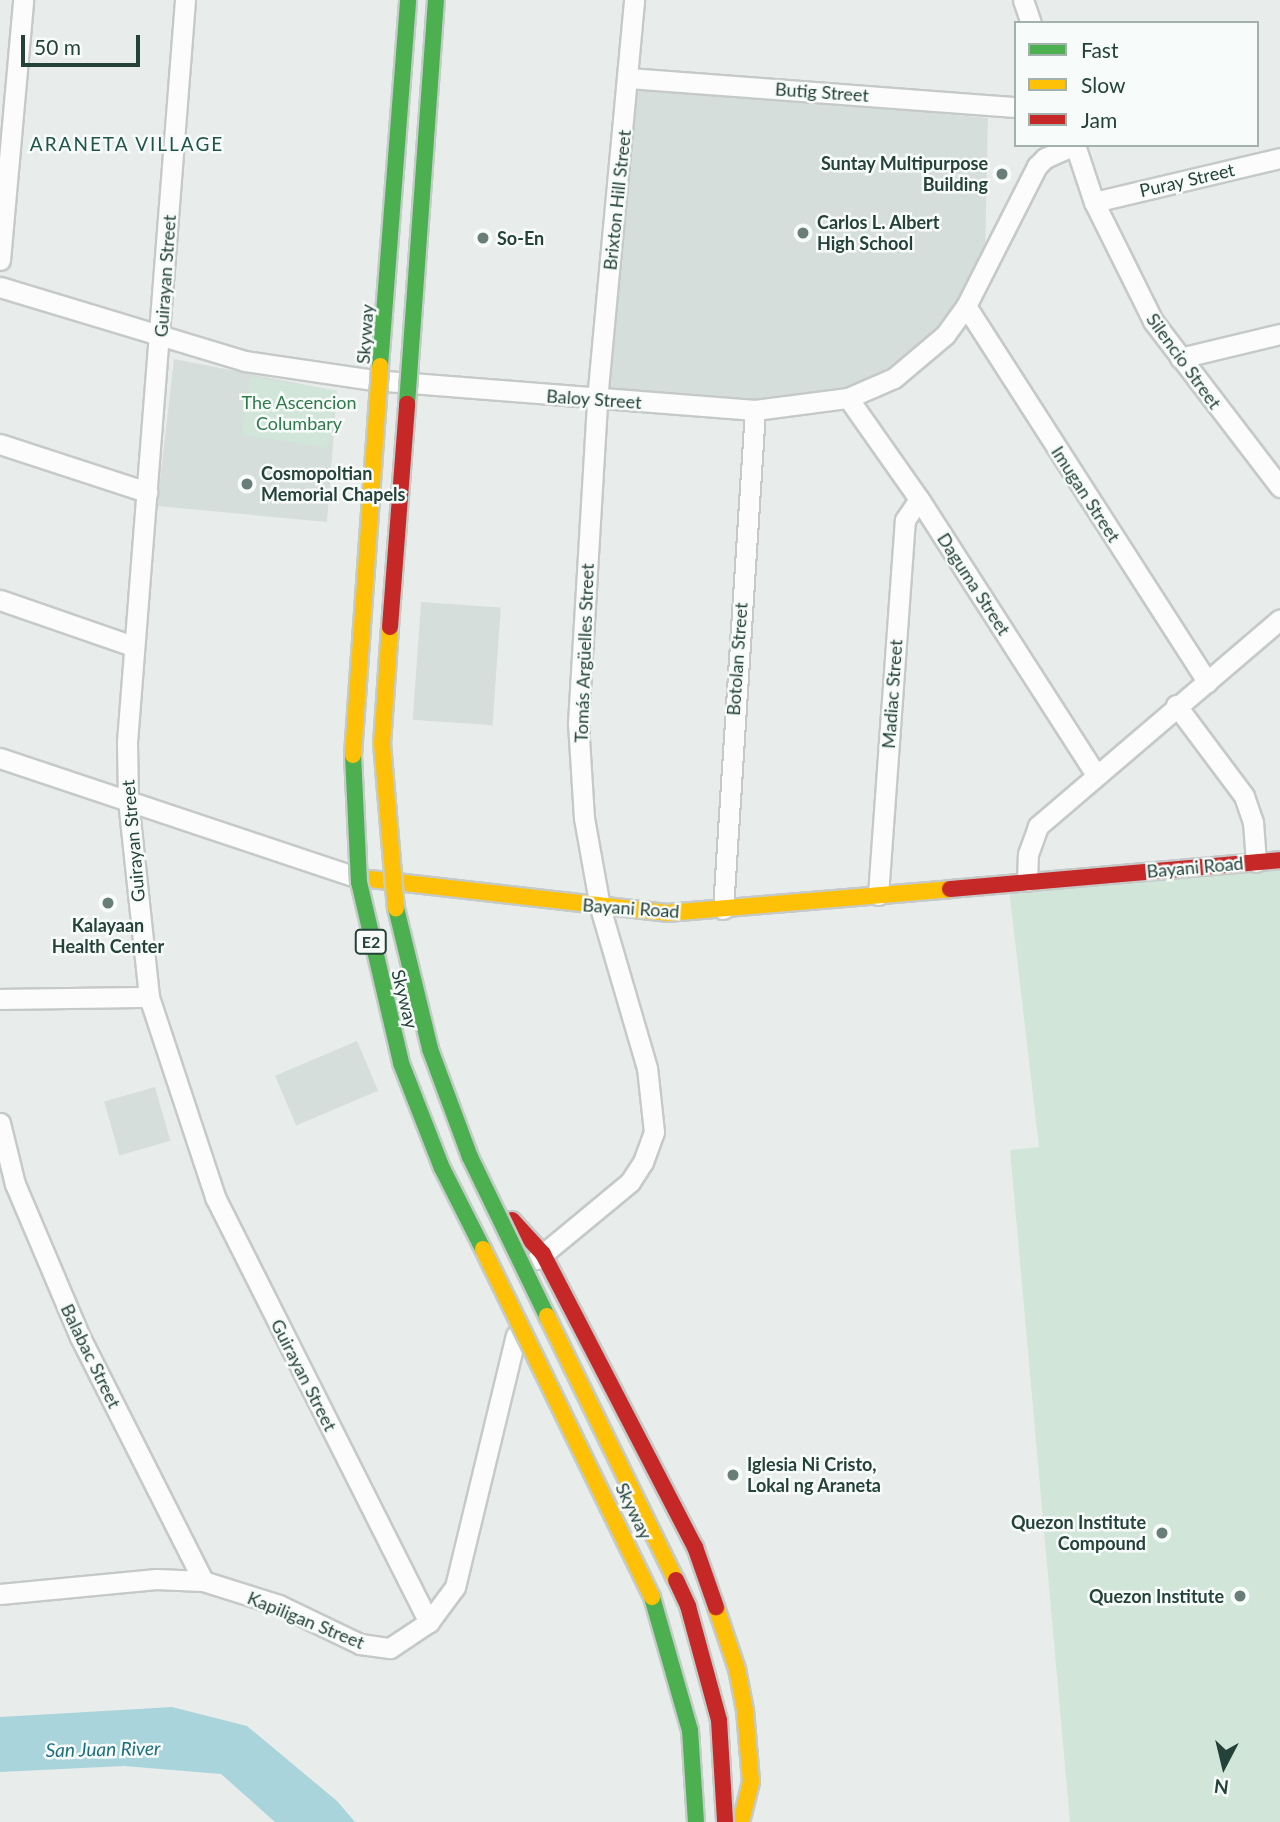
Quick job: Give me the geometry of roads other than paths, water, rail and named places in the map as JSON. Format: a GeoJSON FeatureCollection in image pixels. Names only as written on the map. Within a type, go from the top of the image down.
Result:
{"type":"FeatureCollection","features":[{"type":"Feature","properties":{"kind":"main road"},"geometry":{"type":"LineString","coordinates":[[387,298],[390,0]]}},
{"type":"Feature","properties":{"kind":"main road","name":"Skyway"},"geometry":{"type":"LineString","coordinates":[[408,0],[352,744],[359,882],[401,1063],[442,1168],[638,1563],[661,1621],[690,1730],[696,1822]]}},
{"type":"Feature","properties":{"kind":"main road","name":"Skyway"},"geometry":{"type":"LineString","coordinates":[[436,0],[382,743],[391,887],[430,1049],[470,1157],[688,1606],[711,1677],[719,1720],[725,1822]]}},
{"type":"Feature","properties":{"kind":"main road","name":"Bayani Road"},"geometry":{"type":"LineString","coordinates":[[353,876],[667,913],[1280,860]]}},
{"type":"Feature","properties":{"kind":"main road"},"geometry":{"type":"LineString","coordinates":[[512,1220],[537,1259],[556,1278],[695,1547],[737,1670],[745,1710],[751,1782],[741,1822]]}},
{"type":"Feature","properties":{"kind":"street"},"geometry":{"type":"LineString","coordinates":[[0,260],[23,0]]}},
{"type":"Feature","properties":{"kind":"street","name":"Guirayan Street"},"geometry":{"type":"LineString","coordinates":[[185,0],[160,337],[133,646],[128,800],[149,997],[215,1197],[429,1622]]}},
{"type":"Feature","properties":{"kind":"street","name":"Brixton Hill Street"},"geometry":{"type":"LineString","coordinates":[[597,400],[634,0]]}},
{"type":"Feature","properties":{"kind":"street"},"geometry":{"type":"LineString","coordinates":[[1023,0],[1030,21]]}},
{"type":"Feature","properties":{"kind":"street","name":"Butig Street"},"geometry":{"type":"LineString","coordinates":[[628,78],[1014,107]]}},
{"type":"Feature","properties":{"kind":"street","name":"Baloy Street"},"geometry":{"type":"LineString","coordinates":[[0,287],[160,337],[245,360],[373,380],[597,400],[755,410],[848,398],[894,378],[926,354],[966,306],[1037,166],[1045,158],[1070,147]]}},
{"type":"Feature","properties":{"kind":"street","name":"Silencio Street"},"geometry":{"type":"LineString","coordinates":[[1075,147],[1094,202],[1153,321],[1280,487]]}},
{"type":"Feature","properties":{"kind":"street","name":"Puray Street"},"geometry":{"type":"LineString","coordinates":[[1094,202],[1280,158]]}},
{"type":"Feature","properties":{"kind":"street","name":"Imugan Street"},"geometry":{"type":"LineString","coordinates":[[966,306],[1207,682]]}},
{"type":"Feature","properties":{"kind":"street"},"geometry":{"type":"LineString","coordinates":[[1180,358],[1280,334]]}},
{"type":"Feature","properties":{"kind":"street","name":"Daguma Street"},"geometry":{"type":"LineString","coordinates":[[848,398],[919,499],[1095,773]]}},
{"type":"Feature","properties":{"kind":"street","name":"Tomás Argüelles Street"},"geometry":{"type":"LineString","coordinates":[[537,1259],[629,1182],[643,1162],[654,1132],[647,1068],[600,907],[584,818],[578,723],[597,400]]}},
{"type":"Feature","properties":{"kind":"street","name":"Botolan Street"},"geometry":{"type":"LineString","coordinates":[[723,909],[755,410]]}},
{"type":"Feature","properties":{"kind":"street"},"geometry":{"type":"LineString","coordinates":[[0,444],[146,492]]}},
{"type":"Feature","properties":{"kind":"street","name":"Madiac Street"},"geometry":{"type":"LineString","coordinates":[[878,895],[905,520],[919,499]]}},
{"type":"Feature","properties":{"kind":"street"},"geometry":{"type":"LineString","coordinates":[[0,600],[133,646]]}},
{"type":"Feature","properties":{"kind":"street"},"geometry":{"type":"LineString","coordinates":[[1027,881],[1028,854],[1038,826],[1095,773],[1280,619]]}},
{"type":"Feature","properties":{"kind":"street"},"geometry":{"type":"LineString","coordinates":[[1177,705],[1244,796],[1252,822],[1256,862]]}},
{"type":"Feature","properties":{"kind":"street","name":"Bayani Road"},"geometry":{"type":"LineString","coordinates":[[0,758],[353,876]]}},
{"type":"Feature","properties":{"kind":"street"},"geometry":{"type":"LineString","coordinates":[[0,999],[149,997]]}},
{"type":"Feature","properties":{"kind":"street","name":"Balabac Street"},"geometry":{"type":"LineString","coordinates":[[0,1123],[15,1184],[80,1337],[203,1581]]}},
{"type":"Feature","properties":{"kind":"street","name":"Kapiligan Street"},"geometry":{"type":"LineString","coordinates":[[3,1588],[156,1579],[203,1581],[279,1605],[379,1649],[390,1648],[429,1622],[455,1587],[516,1335]]}},
{"type":"Feature","properties":{"kind":"water","name":"San Juan River"},"geometry":{"type":"Polygon","coordinates":[[[172,1707],[247,1726],[337,1801],[355,1822],[275,1822],[221,1774],[124,1766],[0,1772],[0,1717],[172,1707]]]}},
{"type":"Feature","properties":{"kind":"place","name":"Suntay Multipurpose Building"},"geometry":{"type":"Point","coordinates":[1002,174]}},
{"type":"Feature","properties":{"kind":"place","name":"Carlos L. Albert High School"},"geometry":{"type":"Point","coordinates":[803,233]}},
{"type":"Feature","properties":{"kind":"place","name":"So-En"},"geometry":{"type":"Point","coordinates":[483,238]}},
{"type":"Feature","properties":{"kind":"place","name":"Cosmopoltian Memorial Chapels"},"geometry":{"type":"Point","coordinates":[247,484]}},
{"type":"Feature","properties":{"kind":"place","name":"Kalayaan Health Center"},"geometry":{"type":"Point","coordinates":[108,903]}},
{"type":"Feature","properties":{"kind":"place","name":"Iglesia Ni Cristo, Lokal ng Araneta"},"geometry":{"type":"Point","coordinates":[733,1475]}},
{"type":"Feature","properties":{"kind":"place","name":"Quezon Institute Compound"},"geometry":{"type":"Point","coordinates":[1162,1533]}},
{"type":"Feature","properties":{"kind":"place","name":"Quezon Institute"},"geometry":{"type":"Point","coordinates":[1240,1596]}},
{"type":"Feature","properties":{"kind":"district","name":"ARANETA VILLAGE"},"geometry":{"type":"Point","coordinates":[127,144]}},
{"type":"Feature","properties":{"kind":"park label","name":"The Ascencion Columbary"},"geometry":{"type":"Point","coordinates":[299,413]}}]}
